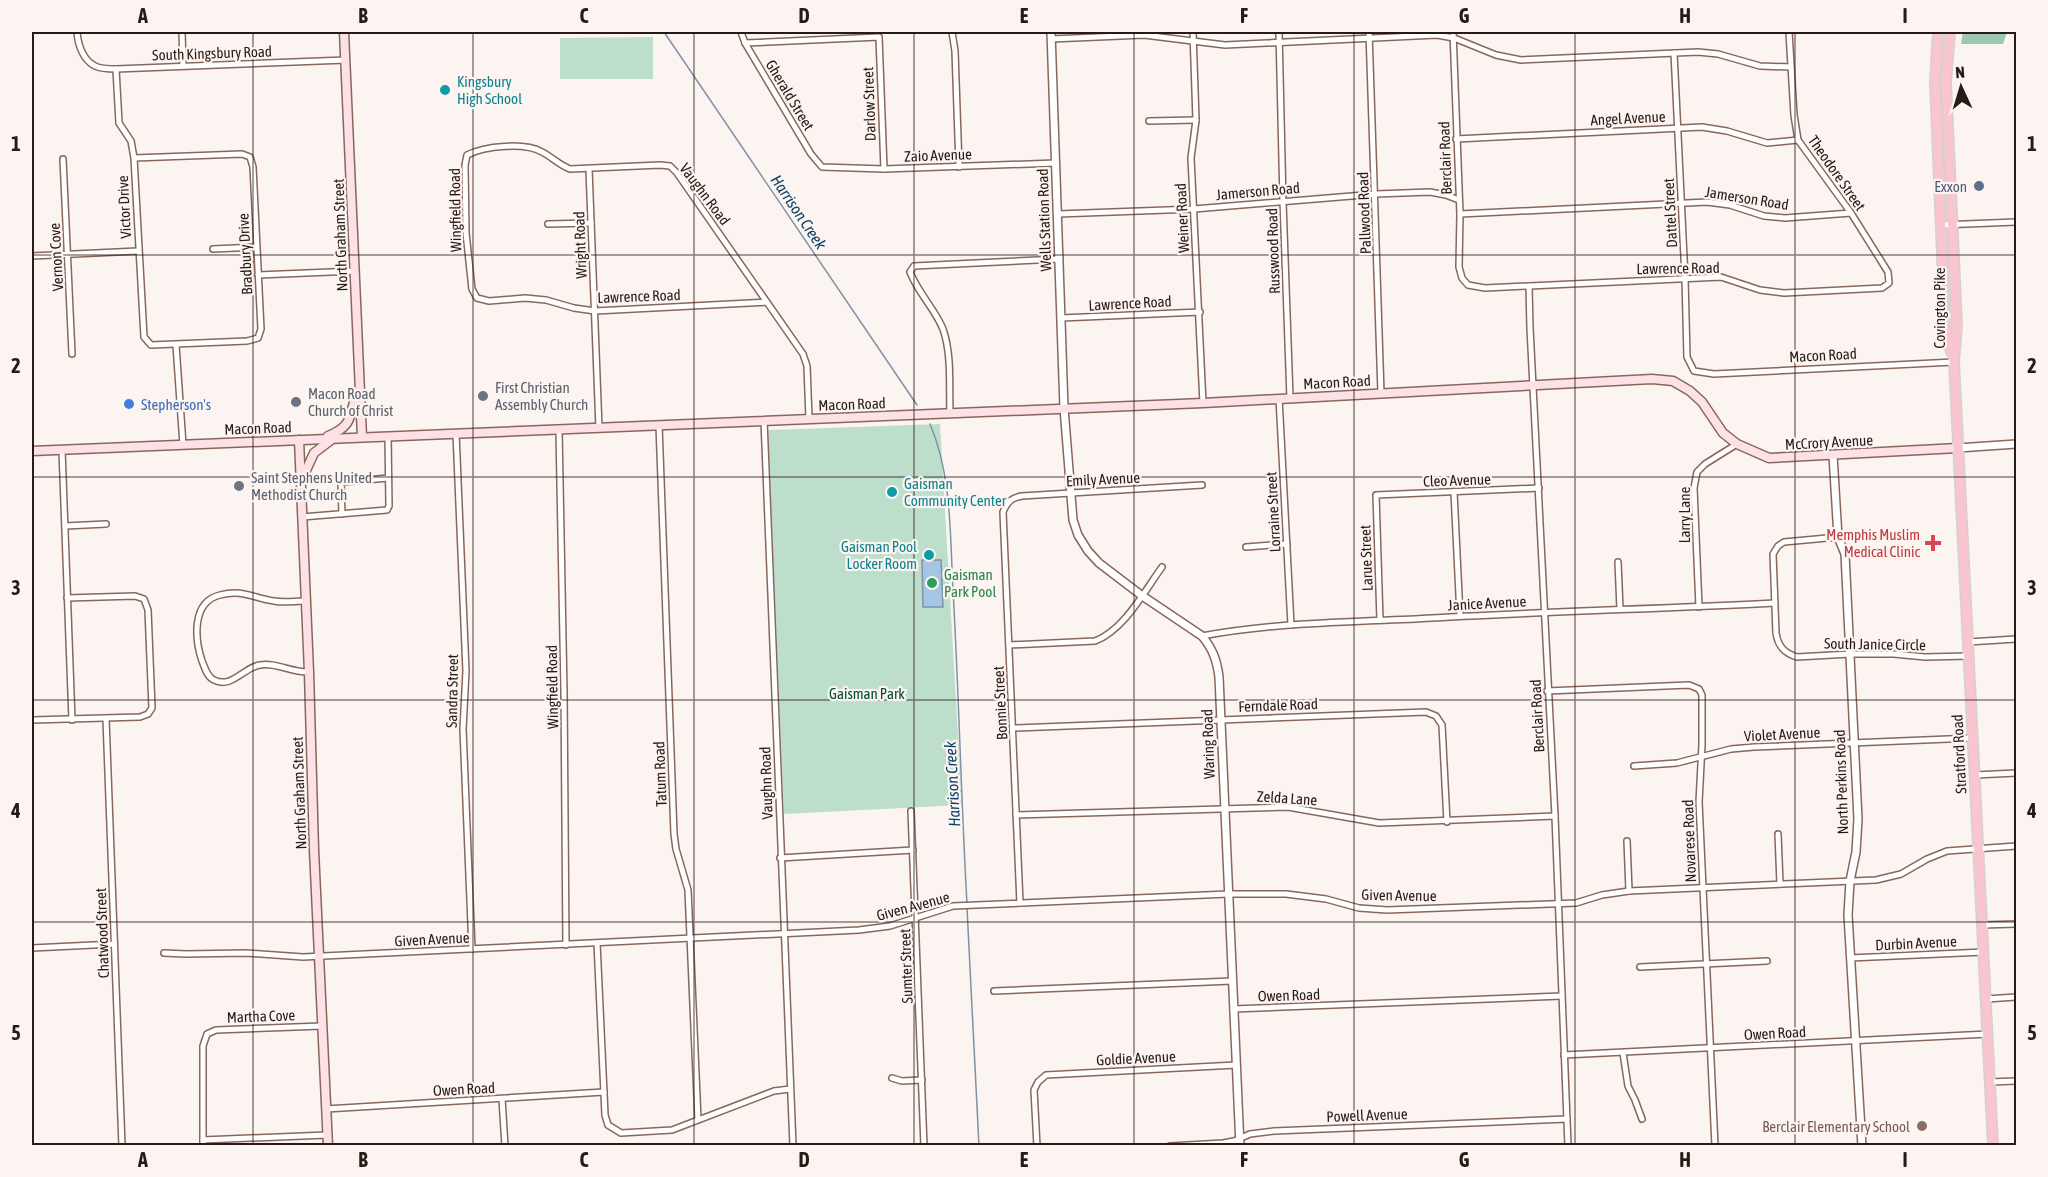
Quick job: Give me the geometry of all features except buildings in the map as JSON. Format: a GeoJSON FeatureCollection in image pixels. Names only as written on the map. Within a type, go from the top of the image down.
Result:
{"type":"FeatureCollection","features":[{"type":"Feature","properties":{"kind":"main road","name":"North Graham Street"},"geometry":{"type":"LineString","coordinates":[[344,32],[362,437]]}},
{"type":"Feature","properties":{"kind":"main road","name":"Covington Pike"},"geometry":{"type":"LineString","coordinates":[[1938,32],[1935,82],[1945,327],[1954,362]]}},
{"type":"Feature","properties":{"kind":"main road","name":"Covington Pike"},"geometry":{"type":"LineString","coordinates":[[1950,32],[1946,82],[1957,325],[1954,362]]}},
{"type":"Feature","properties":{"kind":"main road","name":"Stratford Road"},"geometry":{"type":"LineString","coordinates":[[1954,362],[1994,1146]]}},
{"type":"Feature","properties":{"kind":"main road","name":"Macon Road"},"geometry":{"type":"LineString","coordinates":[[32,451],[1203,403],[1533,384],[1652,379],[1673,381]]}},
{"type":"Feature","properties":{"kind":"main road","name":"McCrory Avenue"},"geometry":{"type":"LineString","coordinates":[[1673,381],[1690,391],[1702,402],[1723,433],[1737,444],[1769,458],[1958,448]]}},
{"type":"Feature","properties":{"kind":"main road"},"geometry":{"type":"LineString","coordinates":[[322,439],[340,432],[351,420],[354,400],[360,387]]}},
{"type":"Feature","properties":{"kind":"main road"},"geometry":{"type":"LineString","coordinates":[[300,482],[314,453],[332,438]]}},
{"type":"Feature","properties":{"kind":"main road","name":"North Graham Street"},"geometry":{"type":"LineString","coordinates":[[299,440],[318,956],[328,1146]]}},
{"type":"Feature","properties":{"kind":"street","name":"South Kingsbury Road"},"geometry":{"type":"LineString","coordinates":[[77,32],[77,40],[84,56],[96,67],[116,69],[346,60]]}},
{"type":"Feature","properties":{"kind":"street"},"geometry":{"type":"LineString","coordinates":[[182,32],[183,66]]}},
{"type":"Feature","properties":{"kind":"street","name":"Gherald Street"},"geometry":{"type":"LineString","coordinates":[[741,32],[745,43],[811,154],[822,167]]}},
{"type":"Feature","properties":{"kind":"street"},"geometry":{"type":"LineString","coordinates":[[952,32],[955,51],[959,166]]}},
{"type":"Feature","properties":{"kind":"street","name":"Weiner Road"},"geometry":{"type":"LineString","coordinates":[[1193,32],[1196,120],[1191,152],[1203,403]]}},
{"type":"Feature","properties":{"kind":"street","name":"Russwood Road"},"geometry":{"type":"LineString","coordinates":[[1279,32],[1290,398]]}},
{"type":"Feature","properties":{"kind":"street","name":"Pallwood Road"},"geometry":{"type":"LineString","coordinates":[[1369,32],[1381,393]]}},
{"type":"Feature","properties":{"kind":"street","name":"Theodore Street"},"geometry":{"type":"LineString","coordinates":[[1789,32],[1798,140],[1851,213],[1888,272],[1889,284]]}},
{"type":"Feature","properties":{"kind":"street"},"geometry":{"type":"LineString","coordinates":[[1051,35],[1144,35],[1225,45],[1454,35],[1496,56],[1521,60],[1698,52],[1718,54],[1760,66],[1791,67]]}},
{"type":"Feature","properties":{"kind":"street","name":"Wells Station Road"},"geometry":{"type":"LineString","coordinates":[[1051,35],[1064,408]]}},
{"type":"Feature","properties":{"kind":"street","name":"Berclair Road"},"geometry":{"type":"LineString","coordinates":[[1454,35],[1460,214],[1459,267],[1465,282]]}},
{"type":"Feature","properties":{"kind":"street","name":"Darlow Street"},"geometry":{"type":"LineString","coordinates":[[745,43],[879,37],[884,169]]}},
{"type":"Feature","properties":{"kind":"street","name":"Dattel Street"},"geometry":{"type":"LineString","coordinates":[[1674,52],[1688,357],[1694,370]]}},
{"type":"Feature","properties":{"kind":"street","name":"Victor Drive"},"geometry":{"type":"LineString","coordinates":[[116,69],[119,123],[131,141],[134,158],[144,337],[151,345],[176,345]]}},
{"type":"Feature","properties":{"kind":"street"},"geometry":{"type":"LineString","coordinates":[[1149,121],[1196,120]]}},
{"type":"Feature","properties":{"kind":"street","name":"Angel Avenue"},"geometry":{"type":"LineString","coordinates":[[1456,139],[1702,128],[1727,131],[1767,143],[1798,140]]}},
{"type":"Feature","properties":{"kind":"street","name":"Vaughn Road"},"geometry":{"type":"LineString","coordinates":[[467,155],[479,149],[529,146],[543,152],[559,165],[570,169],[670,166],[803,354],[807,366],[808,419]]}},
{"type":"Feature","properties":{"kind":"street","name":"Bradbury Drive"},"geometry":{"type":"LineString","coordinates":[[134,158],[242,154],[250,157],[253,167],[261,334],[258,338],[247,341],[176,345]]}},
{"type":"Feature","properties":{"kind":"street","name":"Wingfield Road"},"geometry":{"type":"LineString","coordinates":[[467,155],[465,165],[466,233],[472,290],[477,298]]}},
{"type":"Feature","properties":{"kind":"street","name":"Vernon Cove"},"geometry":{"type":"LineString","coordinates":[[63,159],[72,354]]}},
{"type":"Feature","properties":{"kind":"street","name":"Zaio Avenue"},"geometry":{"type":"LineString","coordinates":[[822,167],[884,169],[1056,164]]}},
{"type":"Feature","properties":{"kind":"street","name":"Wright Road"},"geometry":{"type":"LineString","coordinates":[[589,169],[599,428]]}},
{"type":"Feature","properties":{"kind":"street","name":"Jamerson Road"},"geometry":{"type":"LineString","coordinates":[[1058,214],[1194,209],[1376,194],[1430,192],[1459,200]]}},
{"type":"Feature","properties":{"kind":"street","name":"Jamerson Road"},"geometry":{"type":"LineString","coordinates":[[1460,214],[1682,202],[1730,205],[1764,216],[1785,218],[1851,213]]}},
{"type":"Feature","properties":{"kind":"street"},"geometry":{"type":"LineString","coordinates":[[548,224],[591,222]]}},
{"type":"Feature","properties":{"kind":"street"},"geometry":{"type":"LineString","coordinates":[[1941,225],[2016,222]]}},
{"type":"Feature","properties":{"kind":"street"},"geometry":{"type":"LineString","coordinates":[[213,249],[256,246]]}},
{"type":"Feature","properties":{"kind":"street"},"geometry":{"type":"LineString","coordinates":[[32,256],[138,251]]}},
{"type":"Feature","properties":{"kind":"street"},"geometry":{"type":"LineString","coordinates":[[950,413],[947,343],[942,327],[914,284],[910,272],[914,266],[1060,259]]}},
{"type":"Feature","properties":{"kind":"street"},"geometry":{"type":"LineString","coordinates":[[258,275],[355,271]]}},
{"type":"Feature","properties":{"kind":"street","name":"Lawrence Road"},"geometry":{"type":"LineString","coordinates":[[1465,282],[1472,287],[1479,288],[1720,277],[1760,290],[1784,293],[1882,288],[1889,284]]}},
{"type":"Feature","properties":{"kind":"street","name":"Berclair Road"},"geometry":{"type":"LineString","coordinates":[[1529,286],[1543,612],[1555,816],[1568,1146]]}},
{"type":"Feature","properties":{"kind":"street","name":"Lawrence Road"},"geometry":{"type":"LineString","coordinates":[[477,298],[489,301],[525,298],[546,300],[595,311],[768,302]]}},
{"type":"Feature","properties":{"kind":"street","name":"Lawrence Road"},"geometry":{"type":"LineString","coordinates":[[1061,318],[1200,312]]}},
{"type":"Feature","properties":{"kind":"street"},"geometry":{"type":"LineString","coordinates":[[176,345],[183,445]]}},
{"type":"Feature","properties":{"kind":"street","name":"Macon Road"},"geometry":{"type":"LineString","coordinates":[[1694,370],[1714,374],[1954,362]]}},
{"type":"Feature","properties":{"kind":"street","name":"Lorraine Street"},"geometry":{"type":"LineString","coordinates":[[1278,398],[1291,625]]}},
{"type":"Feature","properties":{"kind":"street","name":"Waring Road"},"geometry":{"type":"LineString","coordinates":[[1064,408],[1070,493],[1073,520],[1078,535],[1099,563],[1141,595],[1202,636],[1209,644],[1216,659],[1219,677],[1240,1142]]}},
{"type":"Feature","properties":{"kind":"street","name":"Vaughn Road"},"geometry":{"type":"LineString","coordinates":[[764,420],[793,1146]]}},
{"type":"Feature","properties":{"kind":"street","name":"Tatum Road"},"geometry":{"type":"LineString","coordinates":[[659,426],[675,842],[688,890],[698,1120]]}},
{"type":"Feature","properties":{"kind":"street","name":"Wingfield Road"},"geometry":{"type":"LineString","coordinates":[[559,430],[566,945]]}},
{"type":"Feature","properties":{"kind":"street","name":"Sandra Street"},"geometry":{"type":"LineString","coordinates":[[456,433],[466,671],[463,729],[472,949]]}},
{"type":"Feature","properties":{"kind":"street"},"geometry":{"type":"LineString","coordinates":[[302,517],[387,510],[389,506],[388,436]]}},
{"type":"Feature","properties":{"kind":"street","name":"Larry Lane"},"geometry":{"type":"LineString","coordinates":[[1699,607],[1694,488],[1697,472],[1705,464],[1737,444]]}},
{"type":"Feature","properties":{"kind":"street","name":"McCrory Avenue"},"geometry":{"type":"LineString","coordinates":[[1958,448],[2016,444]]}},
{"type":"Feature","properties":{"kind":"street"},"geometry":{"type":"LineString","coordinates":[[62,450],[72,720]]}},
{"type":"Feature","properties":{"kind":"street","name":"North Perkins Road"},"geometry":{"type":"LineString","coordinates":[[1833,455],[1838,537],[1845,554],[1858,832],[1850,881],[1848,915],[1862,1146]]}},
{"type":"Feature","properties":{"kind":"street"},"geometry":{"type":"LineString","coordinates":[[342,514],[341,484],[388,478]]}},
{"type":"Feature","properties":{"kind":"street","name":"Emily Avenue"},"geometry":{"type":"LineString","coordinates":[[1007,502],[1022,496],[1202,485]]}},
{"type":"Feature","properties":{"kind":"street","name":"Cleo Avenue"},"geometry":{"type":"LineString","coordinates":[[1376,495],[1539,488]]}},
{"type":"Feature","properties":{"kind":"street"},"geometry":{"type":"LineString","coordinates":[[1454,492],[1461,616]]}},
{"type":"Feature","properties":{"kind":"street","name":"Larue Street"},"geometry":{"type":"LineString","coordinates":[[1376,495],[1380,620]]}},
{"type":"Feature","properties":{"kind":"street","name":"Bonnie Street"},"geometry":{"type":"LineString","coordinates":[[1007,502],[1003,512],[1020,903]]}},
{"type":"Feature","properties":{"kind":"street"},"geometry":{"type":"LineString","coordinates":[[65,526],[106,524]]}},
{"type":"Feature","properties":{"kind":"street"},"geometry":{"type":"LineString","coordinates":[[1775,603],[1773,554],[1778,546],[1792,540],[1838,537]]}},
{"type":"Feature","properties":{"kind":"street"},"geometry":{"type":"LineString","coordinates":[[1246,547],[1287,544]]}},
{"type":"Feature","properties":{"kind":"street"},"geometry":{"type":"LineString","coordinates":[[1618,562],[1620,609]]}},
{"type":"Feature","properties":{"kind":"street"},"geometry":{"type":"LineString","coordinates":[[1009,645],[1095,641],[1105,637],[1118,627],[1162,567]]}},
{"type":"Feature","properties":{"kind":"street"},"geometry":{"type":"LineString","coordinates":[[306,601],[273,601],[241,593],[218,595],[207,602],[201,612],[197,627],[197,640],[206,671],[211,678],[218,681],[232,680],[260,664],[297,672],[309,672]]}},
{"type":"Feature","properties":{"kind":"street"},"geometry":{"type":"LineString","coordinates":[[32,720],[106,719],[146,715],[151,711],[153,702],[146,602],[139,597],[67,598]]}},
{"type":"Feature","properties":{"kind":"street","name":"Janice Avenue"},"geometry":{"type":"LineString","coordinates":[[1202,636],[1243,629],[1291,625],[1775,603]]}},
{"type":"Feature","properties":{"kind":"street","name":"South Janice Circle"},"geometry":{"type":"LineString","coordinates":[[1775,603],[1776,633],[1782,650],[1788,655],[1797,657],[1850,654],[1969,656]]}},
{"type":"Feature","properties":{"kind":"street"},"geometry":{"type":"LineString","coordinates":[[1968,642],[2016,639]]}},
{"type":"Feature","properties":{"kind":"street","name":"Novarese Road"},"geometry":{"type":"LineString","coordinates":[[1547,691],[1678,686],[1696,687],[1701,692],[1703,700],[1699,802],[1715,1146]]}},
{"type":"Feature","properties":{"kind":"street","name":"Ferndale Road"},"geometry":{"type":"LineString","coordinates":[[1013,728],[1426,712],[1436,716],[1442,725],[1447,822]]}},
{"type":"Feature","properties":{"kind":"street","name":"Chatwood Street"},"geometry":{"type":"LineString","coordinates":[[106,719],[122,1146]]}},
{"type":"Feature","properties":{"kind":"street","name":"Violet Avenue"},"geometry":{"type":"LineString","coordinates":[[1634,766],[1677,763],[1731,749],[1754,747],[1973,738]]}},
{"type":"Feature","properties":{"kind":"street"},"geometry":{"type":"LineString","coordinates":[[1975,775],[2016,773]]}},
{"type":"Feature","properties":{"kind":"street","name":"Zelda Lane"},"geometry":{"type":"LineString","coordinates":[[1016,815],[1288,807],[1378,823],[1555,816]]}},
{"type":"Feature","properties":{"kind":"street","name":"Sumter Street"},"geometry":{"type":"LineString","coordinates":[[911,811],[924,1146]]}},
{"type":"Feature","properties":{"kind":"street"},"geometry":{"type":"LineString","coordinates":[[1778,834],[1780,884]]}},
{"type":"Feature","properties":{"kind":"street"},"geometry":{"type":"LineString","coordinates":[[1627,841],[1629,891]]}},
{"type":"Feature","properties":{"kind":"street","name":"Given Avenue"},"geometry":{"type":"LineString","coordinates":[[164,952],[246,953],[288,957],[869,930],[942,908],[958,906],[1228,894],[1286,894],[1326,899],[1359,908],[1387,910],[1576,903],[1602,895],[1629,891],[1890,878],[1907,872],[1936,854],[1947,851],[2016,846]]}},
{"type":"Feature","properties":{"kind":"street"},"geometry":{"type":"LineString","coordinates":[[780,858],[913,850]]}},
{"type":"Feature","properties":{"kind":"street"},"geometry":{"type":"LineString","coordinates":[[1982,925],[2016,924]]}},
{"type":"Feature","properties":{"kind":"street"},"geometry":{"type":"LineString","coordinates":[[597,943],[605,1118],[614,1130],[625,1133],[678,1129],[764,1094],[790,1089]]}},
{"type":"Feature","properties":{"kind":"street"},"geometry":{"type":"LineString","coordinates":[[32,948],[114,944]]}},
{"type":"Feature","properties":{"kind":"street","name":"Durbin Avenue"},"geometry":{"type":"LineString","coordinates":[[1850,958],[1984,951]]}},
{"type":"Feature","properties":{"kind":"street"},"geometry":{"type":"LineString","coordinates":[[1641,967],[1767,961]]}},
{"type":"Feature","properties":{"kind":"street"},"geometry":{"type":"LineString","coordinates":[[994,991],[1232,981]]}},
{"type":"Feature","properties":{"kind":"street","name":"Owen Road"},"geometry":{"type":"LineString","coordinates":[[1233,1009],[1562,996]]}},
{"type":"Feature","properties":{"kind":"street"},"geometry":{"type":"LineString","coordinates":[[1986,999],[2016,997]]}},
{"type":"Feature","properties":{"kind":"street","name":"Martha Cove"},"geometry":{"type":"LineString","coordinates":[[203,1143],[203,1046],[207,1034],[216,1030],[322,1026]]}},
{"type":"Feature","properties":{"kind":"street","name":"Owen Road"},"geometry":{"type":"LineString","coordinates":[[1564,1055],[1988,1034]]}},
{"type":"Feature","properties":{"kind":"street"},"geometry":{"type":"LineString","coordinates":[[1623,1053],[1628,1086],[1642,1119]]}},
{"type":"Feature","properties":{"kind":"street","name":"Goldie Avenue"},"geometry":{"type":"LineString","coordinates":[[1037,1146],[1035,1087],[1039,1080],[1053,1073],[1236,1065]]}},
{"type":"Feature","properties":{"kind":"street"},"geometry":{"type":"LineString","coordinates":[[892,1078],[900,1081],[921,1080]]}},
{"type":"Feature","properties":{"kind":"street"},"geometry":{"type":"LineString","coordinates":[[1990,1082],[2016,1081]]}},
{"type":"Feature","properties":{"kind":"street","name":"Owen Road"},"geometry":{"type":"LineString","coordinates":[[326,1109],[604,1092]]}},
{"type":"Feature","properties":{"kind":"street"},"geometry":{"type":"LineString","coordinates":[[502,1099],[504,1146]]}},
{"type":"Feature","properties":{"kind":"street","name":"Powell Avenue"},"geometry":{"type":"LineString","coordinates":[[1170,1146],[1240,1142],[1255,1133],[1274,1131],[1567,1119]]}},
{"type":"Feature","properties":{"kind":"street"},"geometry":{"type":"LineString","coordinates":[[203,1143],[327,1135]]}},
{"type":"Feature","properties":{"kind":"green space"},"geometry":{"type":"Polygon","coordinates":[[[1963,32],[2007,32],[2003,44],[1961,44],[1963,32]]]}},
{"type":"Feature","properties":{"kind":"green space"},"geometry":{"type":"Polygon","coordinates":[[[653,37],[653,79],[560,79],[560,38],[653,37]]]}},
{"type":"Feature","properties":{"kind":"green space","name":"Gaisman Park"},"geometry":{"type":"Polygon","coordinates":[[[940,424],[962,805],[784,814],[768,432],[769,430],[940,424]]]}},
{"type":"Feature","properties":{"kind":"water","name":"Gaisman Park Pool"},"geometry":{"type":"Polygon","coordinates":[[[922,560],[941,560],[943,607],[923,607],[922,560]]]}},
{"type":"Feature","properties":{"kind":"waterway","name":"Harrison Creek"},"geometry":{"type":"LineString","coordinates":[[664,32],[917,405]]}},
{"type":"Feature","properties":{"kind":"waterway","name":"Harrison Creek"},"geometry":{"type":"LineString","coordinates":[[930,424],[942,464],[949,506],[967,904]]}},
{"type":"Feature","properties":{"kind":"waterway","name":"Harrison Creek"},"geometry":{"type":"LineString","coordinates":[[967,908],[979,1146]]}},
{"type":"Feature","properties":{"kind":"place","name":"Kingsbury High School"},"geometry":{"type":"Point","coordinates":[445,90]}},
{"type":"Feature","properties":{"kind":"place","name":"Exxon"},"geometry":{"type":"Point","coordinates":[1979,186]}},
{"type":"Feature","properties":{"kind":"place","name":"First Christian Assembly Church"},"geometry":{"type":"Point","coordinates":[483,396]}},
{"type":"Feature","properties":{"kind":"place","name":"Macon Road Church of Christ"},"geometry":{"type":"Point","coordinates":[296,402]}},
{"type":"Feature","properties":{"kind":"place","name":"Stepherson's"},"geometry":{"type":"Point","coordinates":[129,404]}},
{"type":"Feature","properties":{"kind":"place","name":"Saint Stephens United Methodist Church"},"geometry":{"type":"Point","coordinates":[239,486]}},
{"type":"Feature","properties":{"kind":"place","name":"Gaisman Community Center"},"geometry":{"type":"Point","coordinates":[892,492]}},
{"type":"Feature","properties":{"kind":"place","name":"Memphis Muslim Medical Clinic"},"geometry":{"type":"Point","coordinates":[1933,543]}},
{"type":"Feature","properties":{"kind":"place","name":"Gaisman Pool Locker Room"},"geometry":{"type":"Point","coordinates":[929,555]}},
{"type":"Feature","properties":{"kind":"place","name":"Gaisman Park Pool"},"geometry":{"type":"Point","coordinates":[932,583]}},
{"type":"Feature","properties":{"kind":"place","name":"Berclair Elementary School"},"geometry":{"type":"Point","coordinates":[1922,1126]}}]}
